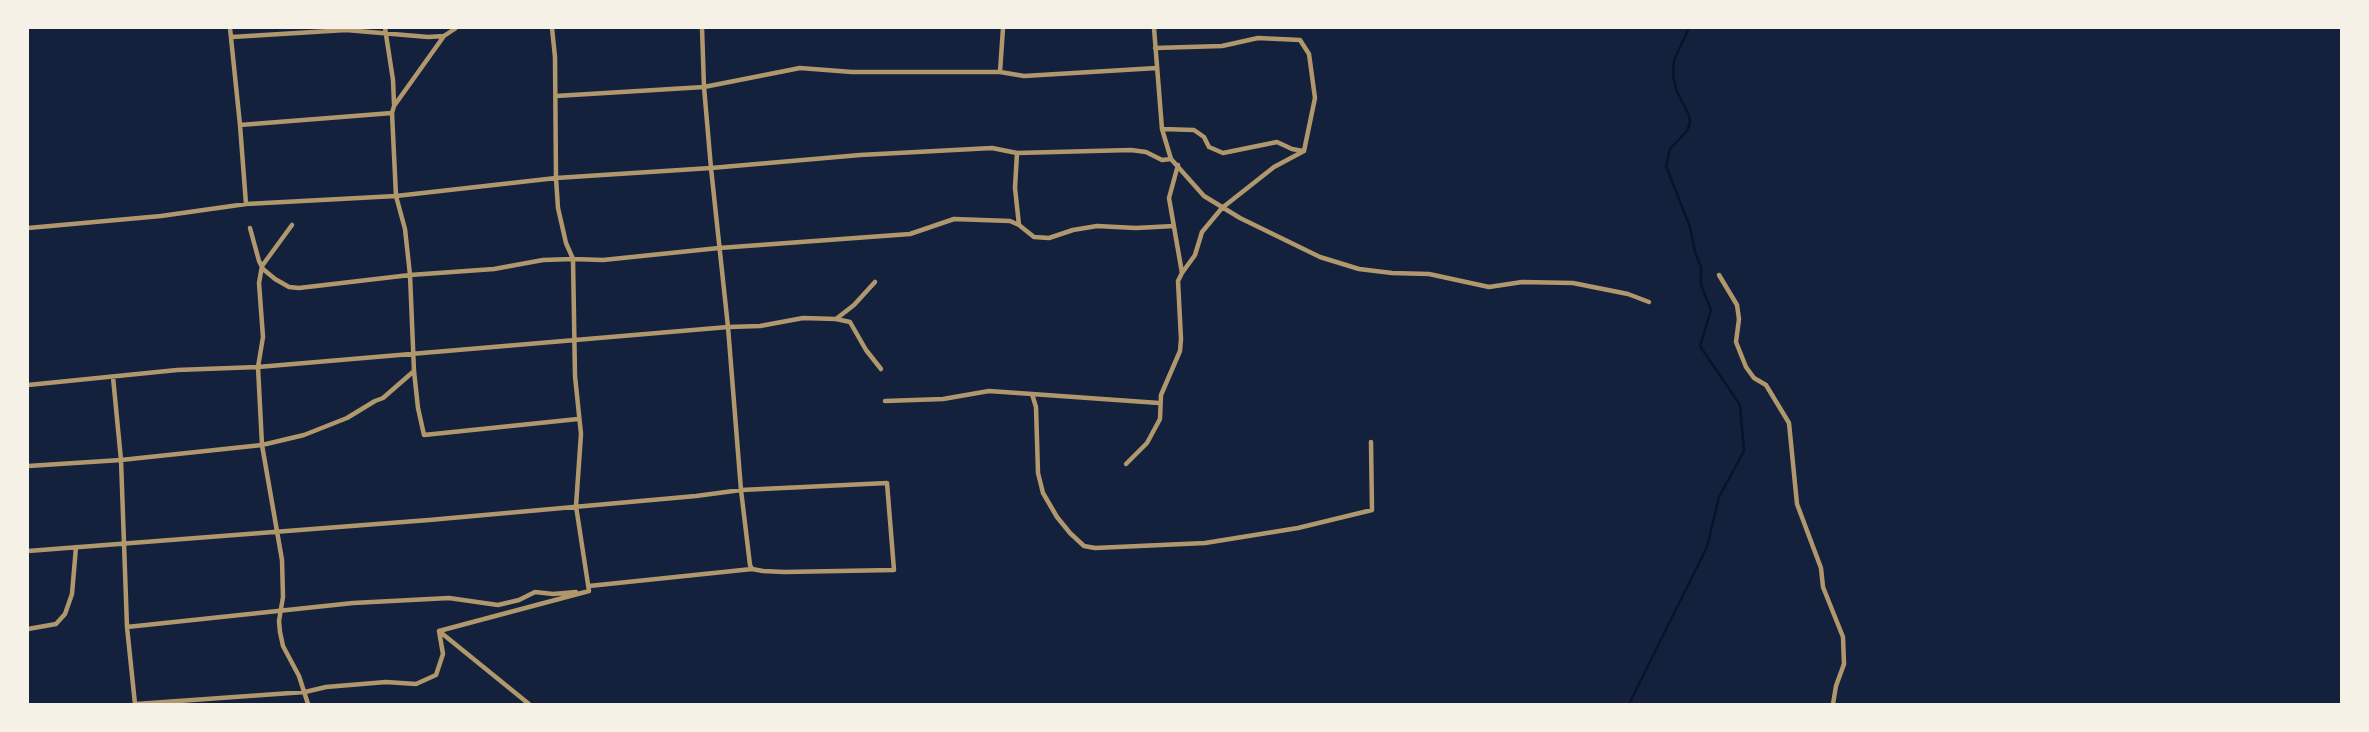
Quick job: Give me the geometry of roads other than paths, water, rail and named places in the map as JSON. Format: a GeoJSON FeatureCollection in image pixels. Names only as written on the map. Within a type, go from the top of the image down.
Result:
{"type":"FeatureCollection","features":[{"type":"Feature","properties":{"kind":"street"},"geometry":{"type":"LineString","coordinates":[[230,28],[246,204]]}},
{"type":"Feature","properties":{"kind":"street"},"geometry":{"type":"LineString","coordinates":[[386,28],[394,106]]}},
{"type":"Feature","properties":{"kind":"street"},"geometry":{"type":"LineString","coordinates":[[456,28],[444,36],[394,106],[392,113],[396,196],[405,229],[410,275],[414,371],[424,435],[578,419]]}},
{"type":"Feature","properties":{"kind":"street"},"geometry":{"type":"LineString","coordinates":[[552,28],[556,96],[558,208],[566,243],[573,258],[578,419],[581,434],[576,506],[589,589]]}},
{"type":"Feature","properties":{"kind":"street"},"geometry":{"type":"LineString","coordinates":[[702,28],[710,168],[728,327],[749,562],[752,569]]}},
{"type":"Feature","properties":{"kind":"street"},"geometry":{"type":"LineString","coordinates":[[1000,72],[1003,28]]}},
{"type":"Feature","properties":{"kind":"street"},"geometry":{"type":"LineString","coordinates":[[1154,28],[1162,129],[1171,159],[1204,196],[1222,208],[1273,236],[1320,257],[1359,269],[1392,273],[1429,274],[1489,287],[1522,282],[1573,283],[1628,294],[1649,302]]}},
{"type":"Feature","properties":{"kind":"street"},"geometry":{"type":"LineString","coordinates":[[232,37],[346,30],[422,37],[444,36]]}},
{"type":"Feature","properties":{"kind":"street"},"geometry":{"type":"LineString","coordinates":[[1126,464],[1148,443],[1160,419],[1159,403],[1165,383],[1180,351],[1178,281],[1195,255],[1202,232],[1222,208],[1274,168],[1304,151],[1315,98],[1309,54],[1303,42],[1296,39],[1258,38],[1222,46],[1155,48]]}},
{"type":"Feature","properties":{"kind":"street"},"geometry":{"type":"LineString","coordinates":[[556,96],[704,87],[800,68],[852,72],[1000,72],[1024,76],[1157,68]]}},
{"type":"Feature","properties":{"kind":"street"},"geometry":{"type":"LineString","coordinates":[[240,125],[392,113]]}},
{"type":"Feature","properties":{"kind":"street"},"geometry":{"type":"LineString","coordinates":[[1162,129],[1194,130],[1200,133],[1209,147],[1224,153],[1277,142],[1292,149],[1304,151]]}},
{"type":"Feature","properties":{"kind":"street"},"geometry":{"type":"LineString","coordinates":[[28,228],[161,216],[246,204],[396,196],[556,178],[933,150],[992,148],[1017,153],[1131,150],[1146,152],[1162,160],[1171,159]]}},
{"type":"Feature","properties":{"kind":"street"},"geometry":{"type":"LineString","coordinates":[[1017,153],[1015,188],[1019,225]]}},
{"type":"Feature","properties":{"kind":"street"},"geometry":{"type":"LineString","coordinates":[[1178,165],[1169,198],[1182,273]]}},
{"type":"Feature","properties":{"kind":"street"},"geometry":{"type":"LineString","coordinates":[[250,228],[262,266],[275,279],[289,286],[299,288],[410,275],[494,269],[543,260],[573,258],[612,260],[719,248],[910,234],[954,219],[1010,221],[1019,225],[1034,237],[1042,239],[1097,226],[1136,228],[1174,226]]}},
{"type":"Feature","properties":{"kind":"street"},"geometry":{"type":"LineString","coordinates":[[292,225],[262,266],[259,283],[263,337],[258,367],[262,445],[282,560],[279,621],[282,646],[305,692],[308,704]]}},
{"type":"Feature","properties":{"kind":"street"},"geometry":{"type":"LineString","coordinates":[[1719,275],[1737,305],[1739,319],[1736,342],[1746,367],[1754,378],[1766,385],[1790,422],[1797,504],[1821,568],[1823,587],[1843,636],[1844,664],[1833,704]]}},
{"type":"Feature","properties":{"kind":"street"},"geometry":{"type":"LineString","coordinates":[[836,319],[854,305],[875,282]]}},
{"type":"Feature","properties":{"kind":"street"},"geometry":{"type":"LineString","coordinates":[[28,384],[177,370],[258,367],[728,327],[760,326],[803,318],[836,319],[850,322],[866,350],[881,369]]}},
{"type":"Feature","properties":{"kind":"street"},"geometry":{"type":"LineString","coordinates":[[28,466],[121,460],[262,445],[304,435],[347,418],[391,393],[414,371]]}},
{"type":"Feature","properties":{"kind":"street"},"geometry":{"type":"LineString","coordinates":[[113,377],[121,460],[127,627],[136,704],[305,692],[326,687],[386,682],[416,684],[436,675],[443,654],[439,631]]}},
{"type":"Feature","properties":{"kind":"street"},"geometry":{"type":"LineString","coordinates":[[886,401],[942,399],[989,391],[1159,403]]}},
{"type":"Feature","properties":{"kind":"street"},"geometry":{"type":"LineString","coordinates":[[1032,394],[1036,407],[1038,473],[1044,493],[1057,517],[1070,534],[1084,546],[1095,548],[1198,544],[1298,528],[1372,510],[1371,442]]}},
{"type":"Feature","properties":{"kind":"street"},"geometry":{"type":"LineString","coordinates":[[28,551],[696,496],[742,490],[887,483],[894,570],[784,572],[752,569],[553,594],[535,592],[518,600],[498,605],[449,598],[281,609],[127,627]]}},
{"type":"Feature","properties":{"kind":"street"},"geometry":{"type":"LineString","coordinates":[[28,629],[56,624],[65,614],[72,594],[76,547]]}},
{"type":"Feature","properties":{"kind":"street"},"geometry":{"type":"LineString","coordinates":[[439,631],[589,589]]}},
{"type":"Feature","properties":{"kind":"street"},"geometry":{"type":"LineString","coordinates":[[439,631],[529,704]]}},
{"type":"Feature","properties":{"kind":"waterway"},"geometry":{"type":"LineString","coordinates":[[1629,704],[1707,547],[1719,497],[1744,451],[1740,405],[1700,346],[1711,310],[1701,285],[1701,267],[1695,252],[1690,227],[1666,166],[1670,149],[1687,131],[1690,123],[1689,115],[1677,92],[1673,76],[1674,60],[1689,28]]}}]}
